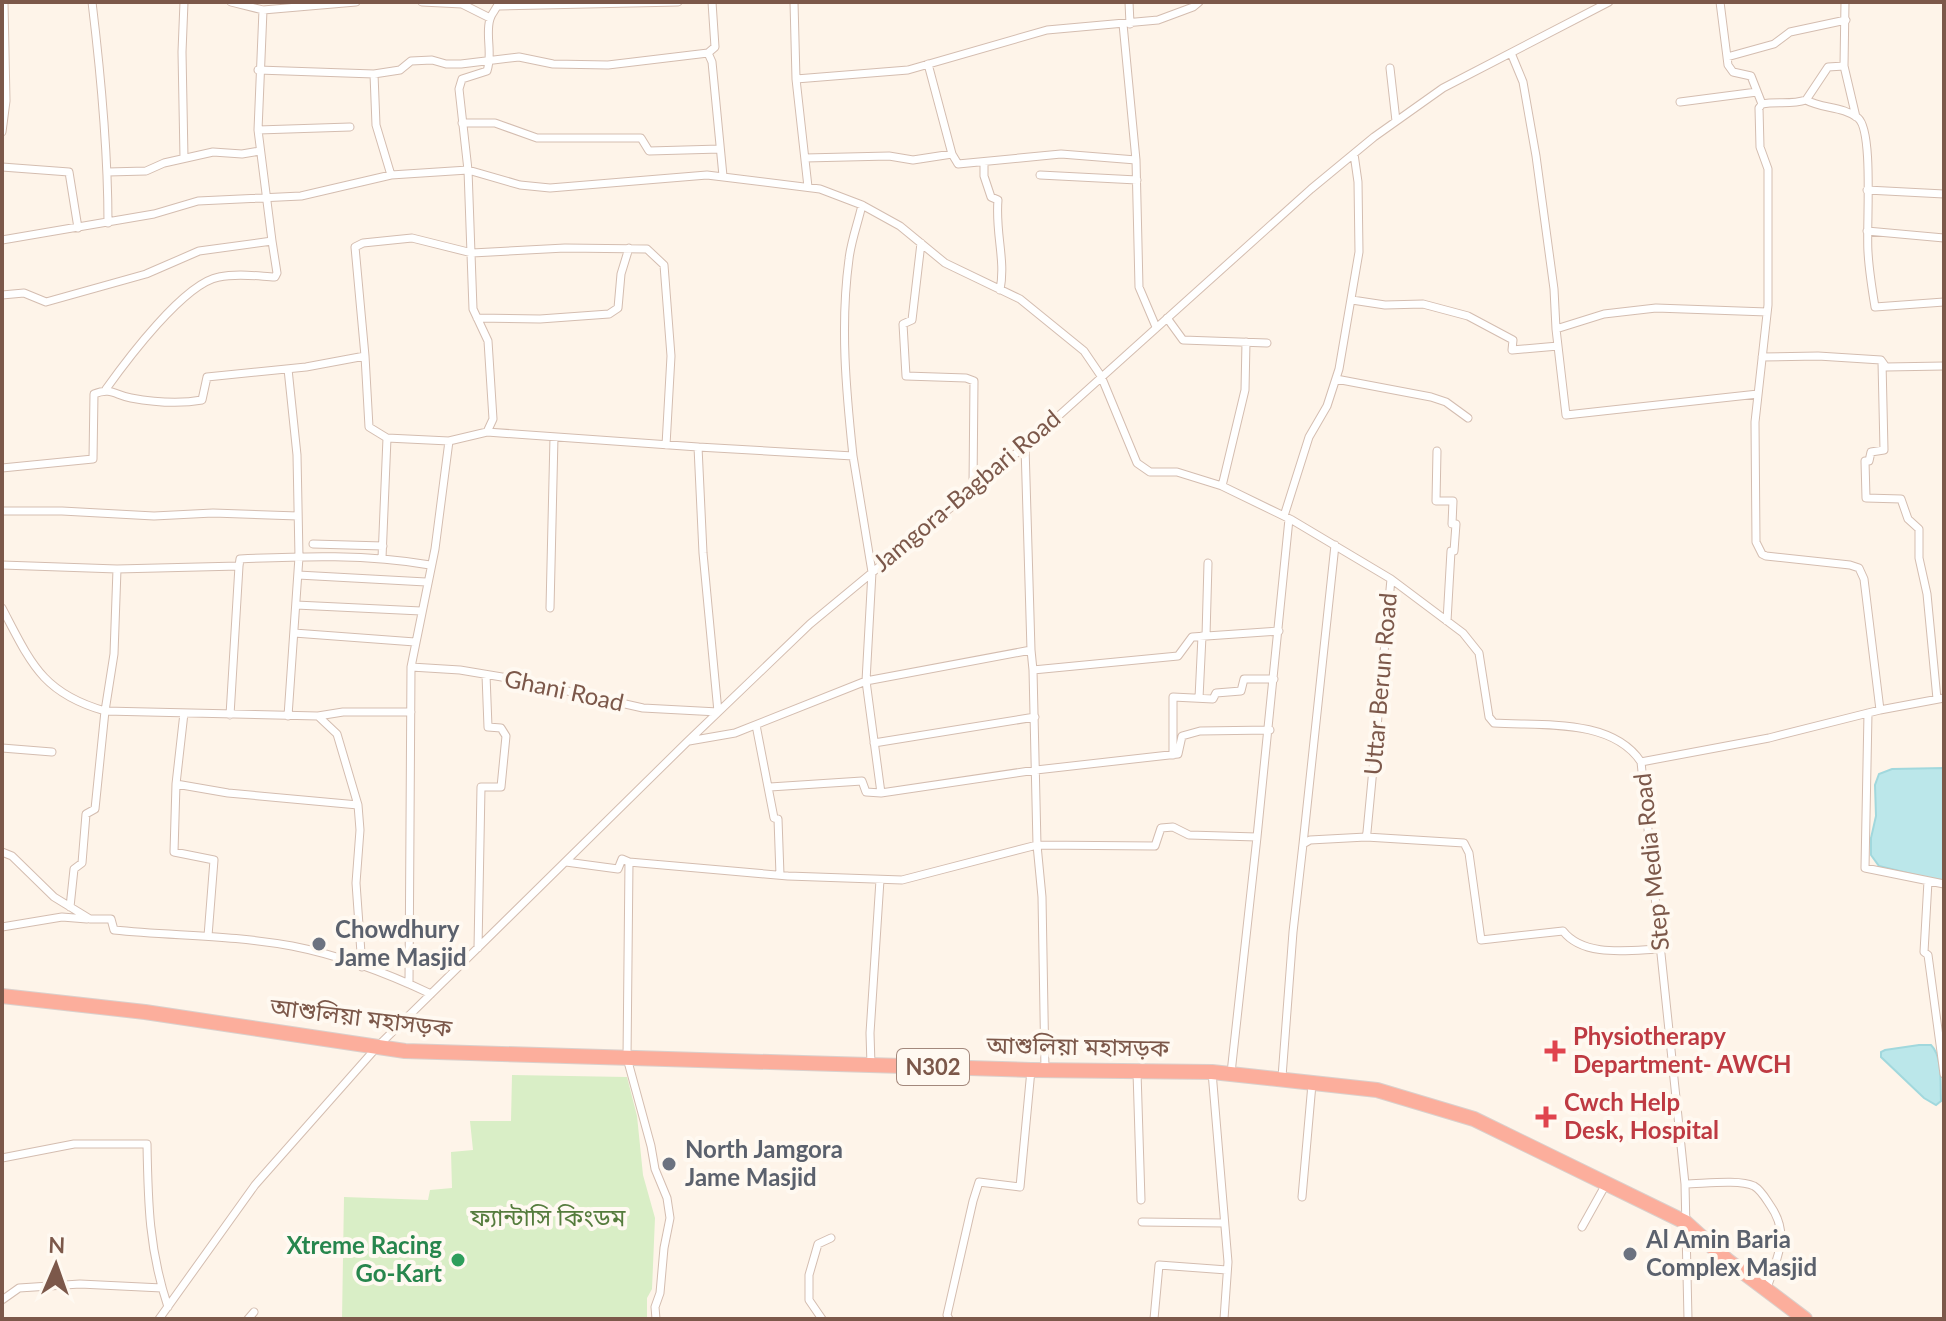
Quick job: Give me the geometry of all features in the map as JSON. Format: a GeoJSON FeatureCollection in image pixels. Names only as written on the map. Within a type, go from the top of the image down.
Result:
{"type":"FeatureCollection","features":[{"type":"Feature","properties":{"kind":"highway","name":"আশুলিয়া মহাসড়ক"},"geometry":{"type":"LineString","coordinates":[[2,996],[159,1014],[405,1051],[1038,1070],[1212,1072],[1282,1077],[1377,1090],[1474,1119],[1685,1222],[1727,1260],[1805,1319]]}},
{"type":"Feature","properties":{"kind":"street"},"geometry":{"type":"LineString","coordinates":[[2,132],[6,101],[4,2]]}},
{"type":"Feature","properties":{"kind":"street"},"geometry":{"type":"LineString","coordinates":[[92,2],[103,86],[108,223]]}},
{"type":"Feature","properties":{"kind":"street"},"geometry":{"type":"LineString","coordinates":[[184,2],[184,158]]}},
{"type":"Feature","properties":{"kind":"street"},"geometry":{"type":"LineString","coordinates":[[231,2],[263,10],[356,2]]}},
{"type":"Feature","properties":{"kind":"street"},"geometry":{"type":"LineString","coordinates":[[422,2],[462,4],[490,18]]}},
{"type":"Feature","properties":{"kind":"street"},"geometry":{"type":"LineString","coordinates":[[487,432],[493,419],[488,341],[473,309],[468,170],[459,89],[462,79],[487,71],[491,59],[490,18],[499,4],[678,2]]}},
{"type":"Feature","properties":{"kind":"street"},"geometry":{"type":"LineString","coordinates":[[258,70],[374,74],[400,70],[411,61],[461,64],[519,57],[553,64],[608,65],[708,53],[715,47],[712,2]]}},
{"type":"Feature","properties":{"kind":"street"},"geometry":{"type":"LineString","coordinates":[[794,2],[796,79],[808,187]]}},
{"type":"Feature","properties":{"kind":"street"},"geometry":{"type":"LineString","coordinates":[[1129,2],[1127,24],[1137,180],[1139,287],[1156,327]]}},
{"type":"Feature","properties":{"kind":"street"},"geometry":{"type":"LineString","coordinates":[[796,79],[888,73],[1047,30],[1158,20],[1199,2]]}},
{"type":"Feature","properties":{"kind":"street","name":"Jamgora-Bagbari Road"},"geometry":{"type":"LineString","coordinates":[[159,1319],[255,1185],[377,1047],[810,624],[1025,446],[1311,189],[1396,121],[1443,88],[1609,2]]}},
{"type":"Feature","properties":{"kind":"street"},"geometry":{"type":"LineString","coordinates":[[1720,2],[1727,57],[1733,72],[1751,76],[1762,104]]}},
{"type":"Feature","properties":{"kind":"street"},"geometry":{"type":"LineString","coordinates":[[1845,2],[1844,66],[1856,117]]}},
{"type":"Feature","properties":{"kind":"street"},"geometry":{"type":"LineString","coordinates":[[2,468],[93,459],[94,394],[106,389],[143,338],[194,290],[216,277],[275,277],[277,273],[258,130],[258,70],[263,10]]}},
{"type":"Feature","properties":{"kind":"street"},"geometry":{"type":"LineString","coordinates":[[1727,57],[1774,44],[1790,32],[1846,20]]}},
{"type":"Feature","properties":{"kind":"street"},"geometry":{"type":"LineString","coordinates":[[708,53],[712,62],[723,176]]}},
{"type":"Feature","properties":{"kind":"street"},"geometry":{"type":"LineString","coordinates":[[1511,53],[1523,82],[1536,156],[1550,253],[1566,415],[1758,394]]}},
{"type":"Feature","properties":{"kind":"street"},"geometry":{"type":"LineString","coordinates":[[928,64],[952,154],[958,164],[1061,154],[1136,160]]}},
{"type":"Feature","properties":{"kind":"street"},"geometry":{"type":"LineString","coordinates":[[1806,100],[1828,67],[1844,66]]}},
{"type":"Feature","properties":{"kind":"street"},"geometry":{"type":"LineString","coordinates":[[1390,68],[1396,121]]}},
{"type":"Feature","properties":{"kind":"street"},"geometry":{"type":"LineString","coordinates":[[374,74],[376,125],[391,175]]}},
{"type":"Feature","properties":{"kind":"street"},"geometry":{"type":"LineString","coordinates":[[1680,102],[1757,92]]}},
{"type":"Feature","properties":{"kind":"street"},"geometry":{"type":"LineString","coordinates":[[1762,104],[1806,100],[1856,117],[1865,126],[1869,171],[1867,231],[1875,307],[1944,302]]}},
{"type":"Feature","properties":{"kind":"street"},"geometry":{"type":"LineString","coordinates":[[1762,104],[1759,108],[1760,147],[1768,169],[1767,312],[1755,422],[1756,542],[1766,556],[1859,568],[1864,579],[1880,710]]}},
{"type":"Feature","properties":{"kind":"street"},"geometry":{"type":"LineString","coordinates":[[462,123],[495,123],[537,138],[641,138],[649,151],[720,149]]}},
{"type":"Feature","properties":{"kind":"street"},"geometry":{"type":"LineString","coordinates":[[258,130],[350,127]]}},
{"type":"Feature","properties":{"kind":"street"},"geometry":{"type":"LineString","coordinates":[[108,172],[146,171],[213,152],[242,154],[260,151]]}},
{"type":"Feature","properties":{"kind":"street"},"geometry":{"type":"LineString","coordinates":[[805,158],[889,156],[913,160],[952,154]]}},
{"type":"Feature","properties":{"kind":"street"},"geometry":{"type":"LineString","coordinates":[[1231,1073],[1270,730],[1286,517],[1309,437],[1327,406],[1336,379],[1352,300],[1359,252],[1358,182],[1354,154]]}},
{"type":"Feature","properties":{"kind":"street"},"geometry":{"type":"LineString","coordinates":[[984,162],[984,176],[991,197],[998,200],[996,220],[1004,270],[1000,290]]}},
{"type":"Feature","properties":{"kind":"street"},"geometry":{"type":"LineString","coordinates":[[2,167],[69,172],[78,228]]}},
{"type":"Feature","properties":{"kind":"street"},"geometry":{"type":"LineString","coordinates":[[2,240],[108,223],[198,201],[301,196],[391,175],[468,170],[520,185],[550,188],[663,177],[723,176],[808,187],[862,205],[900,226],[945,263],[1020,299],[1084,351],[1101,376],[1137,463],[1150,472],[1177,472],[1222,486],[1286,517],[1391,579]]}},
{"type":"Feature","properties":{"kind":"street"},"geometry":{"type":"LineString","coordinates":[[1040,175],[1137,180]]}},
{"type":"Feature","properties":{"kind":"street"},"geometry":{"type":"LineString","coordinates":[[1867,190],[1944,194]]}},
{"type":"Feature","properties":{"kind":"street"},"geometry":{"type":"LineString","coordinates":[[862,205],[849,255],[844,308],[845,387],[872,572],[866,681],[881,793]]}},
{"type":"Feature","properties":{"kind":"street"},"geometry":{"type":"LineString","coordinates":[[1867,231],[1944,238]]}},
{"type":"Feature","properties":{"kind":"street"},"geometry":{"type":"LineString","coordinates":[[666,445],[671,356],[664,265],[647,249],[472,253],[412,238],[363,243],[355,247],[369,427],[387,438],[449,441],[487,432],[666,445],[853,456]]}},
{"type":"Feature","properties":{"kind":"street"},"geometry":{"type":"LineString","coordinates":[[2,295],[24,293],[46,302],[146,274],[199,251],[272,241]]}},
{"type":"Feature","properties":{"kind":"street"},"geometry":{"type":"LineString","coordinates":[[921,243],[912,320],[903,324],[906,376],[966,378],[974,381],[973,486]]}},
{"type":"Feature","properties":{"kind":"street"},"geometry":{"type":"LineString","coordinates":[[477,318],[540,319],[609,314],[618,308],[621,299],[621,274],[629,248]]}},
{"type":"Feature","properties":{"kind":"street"},"geometry":{"type":"LineString","coordinates":[[1352,300],[1385,305],[1423,304],[1468,316],[1513,340],[1512,350],[1558,346]]}},
{"type":"Feature","properties":{"kind":"street"},"geometry":{"type":"LineString","coordinates":[[1556,329],[1604,314],[1656,308],[1767,312]]}},
{"type":"Feature","properties":{"kind":"street"},"geometry":{"type":"LineString","coordinates":[[1167,318],[1183,340],[1267,343]]}},
{"type":"Feature","properties":{"kind":"street"},"geometry":{"type":"LineString","coordinates":[[1222,486],[1245,390],[1246,342]]}},
{"type":"Feature","properties":{"kind":"street"},"geometry":{"type":"LineString","coordinates":[[106,389],[131,398],[192,402],[202,400],[207,377],[288,369],[365,356]]}},
{"type":"Feature","properties":{"kind":"street"},"geometry":{"type":"LineString","coordinates":[[1762,357],[1818,356],[1882,362],[1886,367],[1944,366]]}},
{"type":"Feature","properties":{"kind":"street"},"geometry":{"type":"LineString","coordinates":[[1882,362],[1884,450],[1871,452],[1869,461],[1865,461],[1866,498],[1901,499],[1908,519],[1919,529],[1919,558],[1927,594],[1940,698]]}},
{"type":"Feature","properties":{"kind":"street"},"geometry":{"type":"LineString","coordinates":[[288,369],[297,455],[299,557],[288,716]]}},
{"type":"Feature","properties":{"kind":"street"},"geometry":{"type":"LineString","coordinates":[[1336,379],[1431,397],[1446,402],[1468,418]]}},
{"type":"Feature","properties":{"kind":"street"},"geometry":{"type":"LineString","coordinates":[[550,608],[554,437]]}},
{"type":"Feature","properties":{"kind":"street"},"geometry":{"type":"LineString","coordinates":[[382,558],[387,438]]}},
{"type":"Feature","properties":{"kind":"street"},"geometry":{"type":"LineString","coordinates":[[409,984],[411,667],[435,549],[449,441]]}},
{"type":"Feature","properties":{"kind":"street"},"geometry":{"type":"LineString","coordinates":[[949,1319],[947,1315],[979,1182],[1020,1187],[1038,1070],[1042,897],[1037,845],[1025,446]]}},
{"type":"Feature","properties":{"kind":"street"},"geometry":{"type":"LineString","coordinates":[[698,447],[703,553],[718,712]]}},
{"type":"Feature","properties":{"kind":"street"},"geometry":{"type":"LineString","coordinates":[[1437,451],[1436,501],[1453,501],[1452,524],[1456,524],[1454,551],[1451,551],[1447,621]]}},
{"type":"Feature","properties":{"kind":"street"},"geometry":{"type":"LineString","coordinates":[[2,511],[154,516],[213,513],[298,516]]}},
{"type":"Feature","properties":{"kind":"street"},"geometry":{"type":"LineString","coordinates":[[313,544],[383,546]]}},
{"type":"Feature","properties":{"kind":"street"},"geometry":{"type":"LineString","coordinates":[[1282,1077],[1293,932],[1335,545]]}},
{"type":"Feature","properties":{"kind":"street"},"geometry":{"type":"LineString","coordinates":[[230,715],[240,559],[382,558],[430,565]]}},
{"type":"Feature","properties":{"kind":"street"},"geometry":{"type":"LineString","coordinates":[[1199,698],[1208,563]]}},
{"type":"Feature","properties":{"kind":"street"},"geometry":{"type":"LineString","coordinates":[[2,565],[117,569],[239,566]]}},
{"type":"Feature","properties":{"kind":"street"},"geometry":{"type":"LineString","coordinates":[[70,907],[74,869],[82,863],[86,814],[95,809],[114,654],[117,569]]}},
{"type":"Feature","properties":{"kind":"street"},"geometry":{"type":"LineString","coordinates":[[298,575],[426,582]]}},
{"type":"Feature","properties":{"kind":"street","name":"Uttar Berun Road"},"geometry":{"type":"LineString","coordinates":[[1391,579],[1463,633],[1479,653],[1489,717],[1494,723],[1594,731],[1632,749],[1641,762]]}},
{"type":"Feature","properties":{"kind":"street","name":"Uttar Berun Road"},"geometry":{"type":"LineString","coordinates":[[1366,837],[1391,579]]}},
{"type":"Feature","properties":{"kind":"street"},"geometry":{"type":"LineString","coordinates":[[296,605],[421,611]]}},
{"type":"Feature","properties":{"kind":"street"},"geometry":{"type":"LineString","coordinates":[[2,608],[28,658],[56,690],[76,703],[105,711],[288,716],[411,712]]}},
{"type":"Feature","properties":{"kind":"street"},"geometry":{"type":"LineString","coordinates":[[1033,670],[1178,656],[1192,637],[1279,631]]}},
{"type":"Feature","properties":{"kind":"street"},"geometry":{"type":"LineString","coordinates":[[294,633],[415,642]]}},
{"type":"Feature","properties":{"kind":"street"},"geometry":{"type":"LineString","coordinates":[[687,742],[735,733],[866,681],[1031,650]]}},
{"type":"Feature","properties":{"kind":"street","name":"Ghani Road"},"geometry":{"type":"LineString","coordinates":[[411,667],[486,675],[643,708],[718,712]]}},
{"type":"Feature","properties":{"kind":"street"},"geometry":{"type":"LineString","coordinates":[[478,948],[481,787],[501,787],[506,736],[501,728],[488,727],[486,675]]}},
{"type":"Feature","properties":{"kind":"street"},"geometry":{"type":"LineString","coordinates":[[1173,755],[1173,697],[1213,699],[1216,693],[1241,691],[1244,679],[1274,679]]}},
{"type":"Feature","properties":{"kind":"street","name":"Step Media Road"},"geometry":{"type":"LineString","coordinates":[[1688,1319],[1685,1184],[1641,762],[1769,738],[1940,698]]}},
{"type":"Feature","properties":{"kind":"street"},"geometry":{"type":"LineString","coordinates":[[184,713],[176,784],[174,852],[214,860],[208,936]]}},
{"type":"Feature","properties":{"kind":"street"},"geometry":{"type":"LineString","coordinates":[[1868,713],[1865,868],[1944,884]]}},
{"type":"Feature","properties":{"kind":"street"},"geometry":{"type":"LineString","coordinates":[[318,716],[337,734],[358,805],[360,830],[356,883],[362,967]]}},
{"type":"Feature","properties":{"kind":"street"},"geometry":{"type":"LineString","coordinates":[[874,743],[1035,717]]}},
{"type":"Feature","properties":{"kind":"street"},"geometry":{"type":"LineString","coordinates":[[756,725],[774,818],[778,819],[780,875]]}},
{"type":"Feature","properties":{"kind":"street"},"geometry":{"type":"LineString","coordinates":[[770,787],[862,781],[866,792],[881,793],[1036,770],[1173,755],[1178,754],[1182,736],[1191,733],[1270,730]]}},
{"type":"Feature","properties":{"kind":"street"},"geometry":{"type":"LineString","coordinates":[[2,748],[52,752]]}},
{"type":"Feature","properties":{"kind":"street"},"geometry":{"type":"LineString","coordinates":[[176,784],[228,793],[358,805]]}},
{"type":"Feature","properties":{"kind":"street"},"geometry":{"type":"LineString","coordinates":[[566,862],[618,869],[622,859],[780,875],[902,880],[1037,845],[1155,846],[1161,828],[1173,827],[1189,835],[1257,837]]}},
{"type":"Feature","properties":{"kind":"street"},"geometry":{"type":"LineString","coordinates":[[1303,844],[1310,840],[1366,837],[1464,843],[1469,853],[1481,940],[1563,931],[1572,942],[1601,950],[1661,949]]}},
{"type":"Feature","properties":{"kind":"street"},"geometry":{"type":"LineString","coordinates":[[2,852],[12,856],[54,897],[90,919]]}},
{"type":"Feature","properties":{"kind":"street"},"geometry":{"type":"LineString","coordinates":[[629,862],[627,1058],[670,1218],[660,1293],[655,1307],[656,1319]]}},
{"type":"Feature","properties":{"kind":"street"},"geometry":{"type":"LineString","coordinates":[[871,1065],[870,1033],[880,880]]}},
{"type":"Feature","properties":{"kind":"street"},"geometry":{"type":"LineString","coordinates":[[1928,881],[1924,952],[1928,955],[1944,1074]]}},
{"type":"Feature","properties":{"kind":"street"},"geometry":{"type":"LineString","coordinates":[[2,927],[62,917],[111,919],[114,930],[293,946],[362,967],[431,994]]}},
{"type":"Feature","properties":{"kind":"street"},"geometry":{"type":"LineString","coordinates":[[1137,1070],[1141,1200]]}},
{"type":"Feature","properties":{"kind":"street"},"geometry":{"type":"LineString","coordinates":[[1212,1072],[1227,1270],[1224,1319]]}},
{"type":"Feature","properties":{"kind":"street"},"geometry":{"type":"LineString","coordinates":[[1302,1197],[1312,1081]]}},
{"type":"Feature","properties":{"kind":"street"},"geometry":{"type":"LineString","coordinates":[[2,1158],[74,1144],[147,1144],[153,1257],[168,1307]]}},
{"type":"Feature","properties":{"kind":"street"},"geometry":{"type":"LineString","coordinates":[[1582,1227],[1606,1184]]}},
{"type":"Feature","properties":{"kind":"street"},"geometry":{"type":"LineString","coordinates":[[1685,1184],[1741,1184],[1758,1189],[1779,1218],[1782,1230],[1781,1245],[1767,1288]]}},
{"type":"Feature","properties":{"kind":"street"},"geometry":{"type":"LineString","coordinates":[[1142,1222],[1224,1223]]}},
{"type":"Feature","properties":{"kind":"street"},"geometry":{"type":"LineString","coordinates":[[822,1319],[809,1300],[809,1275],[818,1244],[831,1238]]}},
{"type":"Feature","properties":{"kind":"street"},"geometry":{"type":"LineString","coordinates":[[1154,1319],[1159,1265],[1227,1270]]}},
{"type":"Feature","properties":{"kind":"street"},"geometry":{"type":"LineString","coordinates":[[2,1300],[19,1288],[80,1284],[162,1288]]}},
{"type":"Feature","properties":{"kind":"street"},"geometry":{"type":"LineString","coordinates":[[248,1319],[254,1312]]}},
{"type":"Feature","properties":{"kind":"green space","name":"ফ্যান্টাসি কিংডম"},"geometry":{"type":"Polygon","coordinates":[[[512,1075],[627,1077],[637,1116],[643,1175],[655,1218],[652,1289],[647,1298],[647,1319],[342,1319],[344,1197],[428,1200],[430,1190],[452,1188],[451,1152],[473,1150],[470,1121],[511,1121],[512,1075]]]}},
{"type":"Feature","properties":{"kind":"water"},"geometry":{"type":"Polygon","coordinates":[[[1944,768],[1944,882],[1879,866],[1871,855],[1871,838],[1876,816],[1875,785],[1879,774],[1892,769],[1944,768]]]}},
{"type":"Feature","properties":{"kind":"water"},"geometry":{"type":"Polygon","coordinates":[[[1931,1045],[1937,1056],[1941,1101],[1936,1105],[1924,1098],[1881,1057],[1881,1052],[1885,1050],[1931,1045]]]}},
{"type":"Feature","properties":{"kind":"place","name":"Chowdhury Jame Masjid"},"geometry":{"type":"Point","coordinates":[319,944]}},
{"type":"Feature","properties":{"kind":"place","name":"Physiotherapy Department- AWCH"},"geometry":{"type":"Point","coordinates":[1555,1051]}},
{"type":"Feature","properties":{"kind":"place","name":"Cwch Help Desk, Hospital"},"geometry":{"type":"Point","coordinates":[1546,1117]}},
{"type":"Feature","properties":{"kind":"place","name":"North Jamgora Jame Masjid"},"geometry":{"type":"Point","coordinates":[669,1164]}},
{"type":"Feature","properties":{"kind":"place","name":"Al Amin Baria Complex Masjid"},"geometry":{"type":"Point","coordinates":[1630,1254]}},
{"type":"Feature","properties":{"kind":"place","name":"Xtreme Racing Go-Kart"},"geometry":{"type":"Point","coordinates":[458,1260]}}]}
